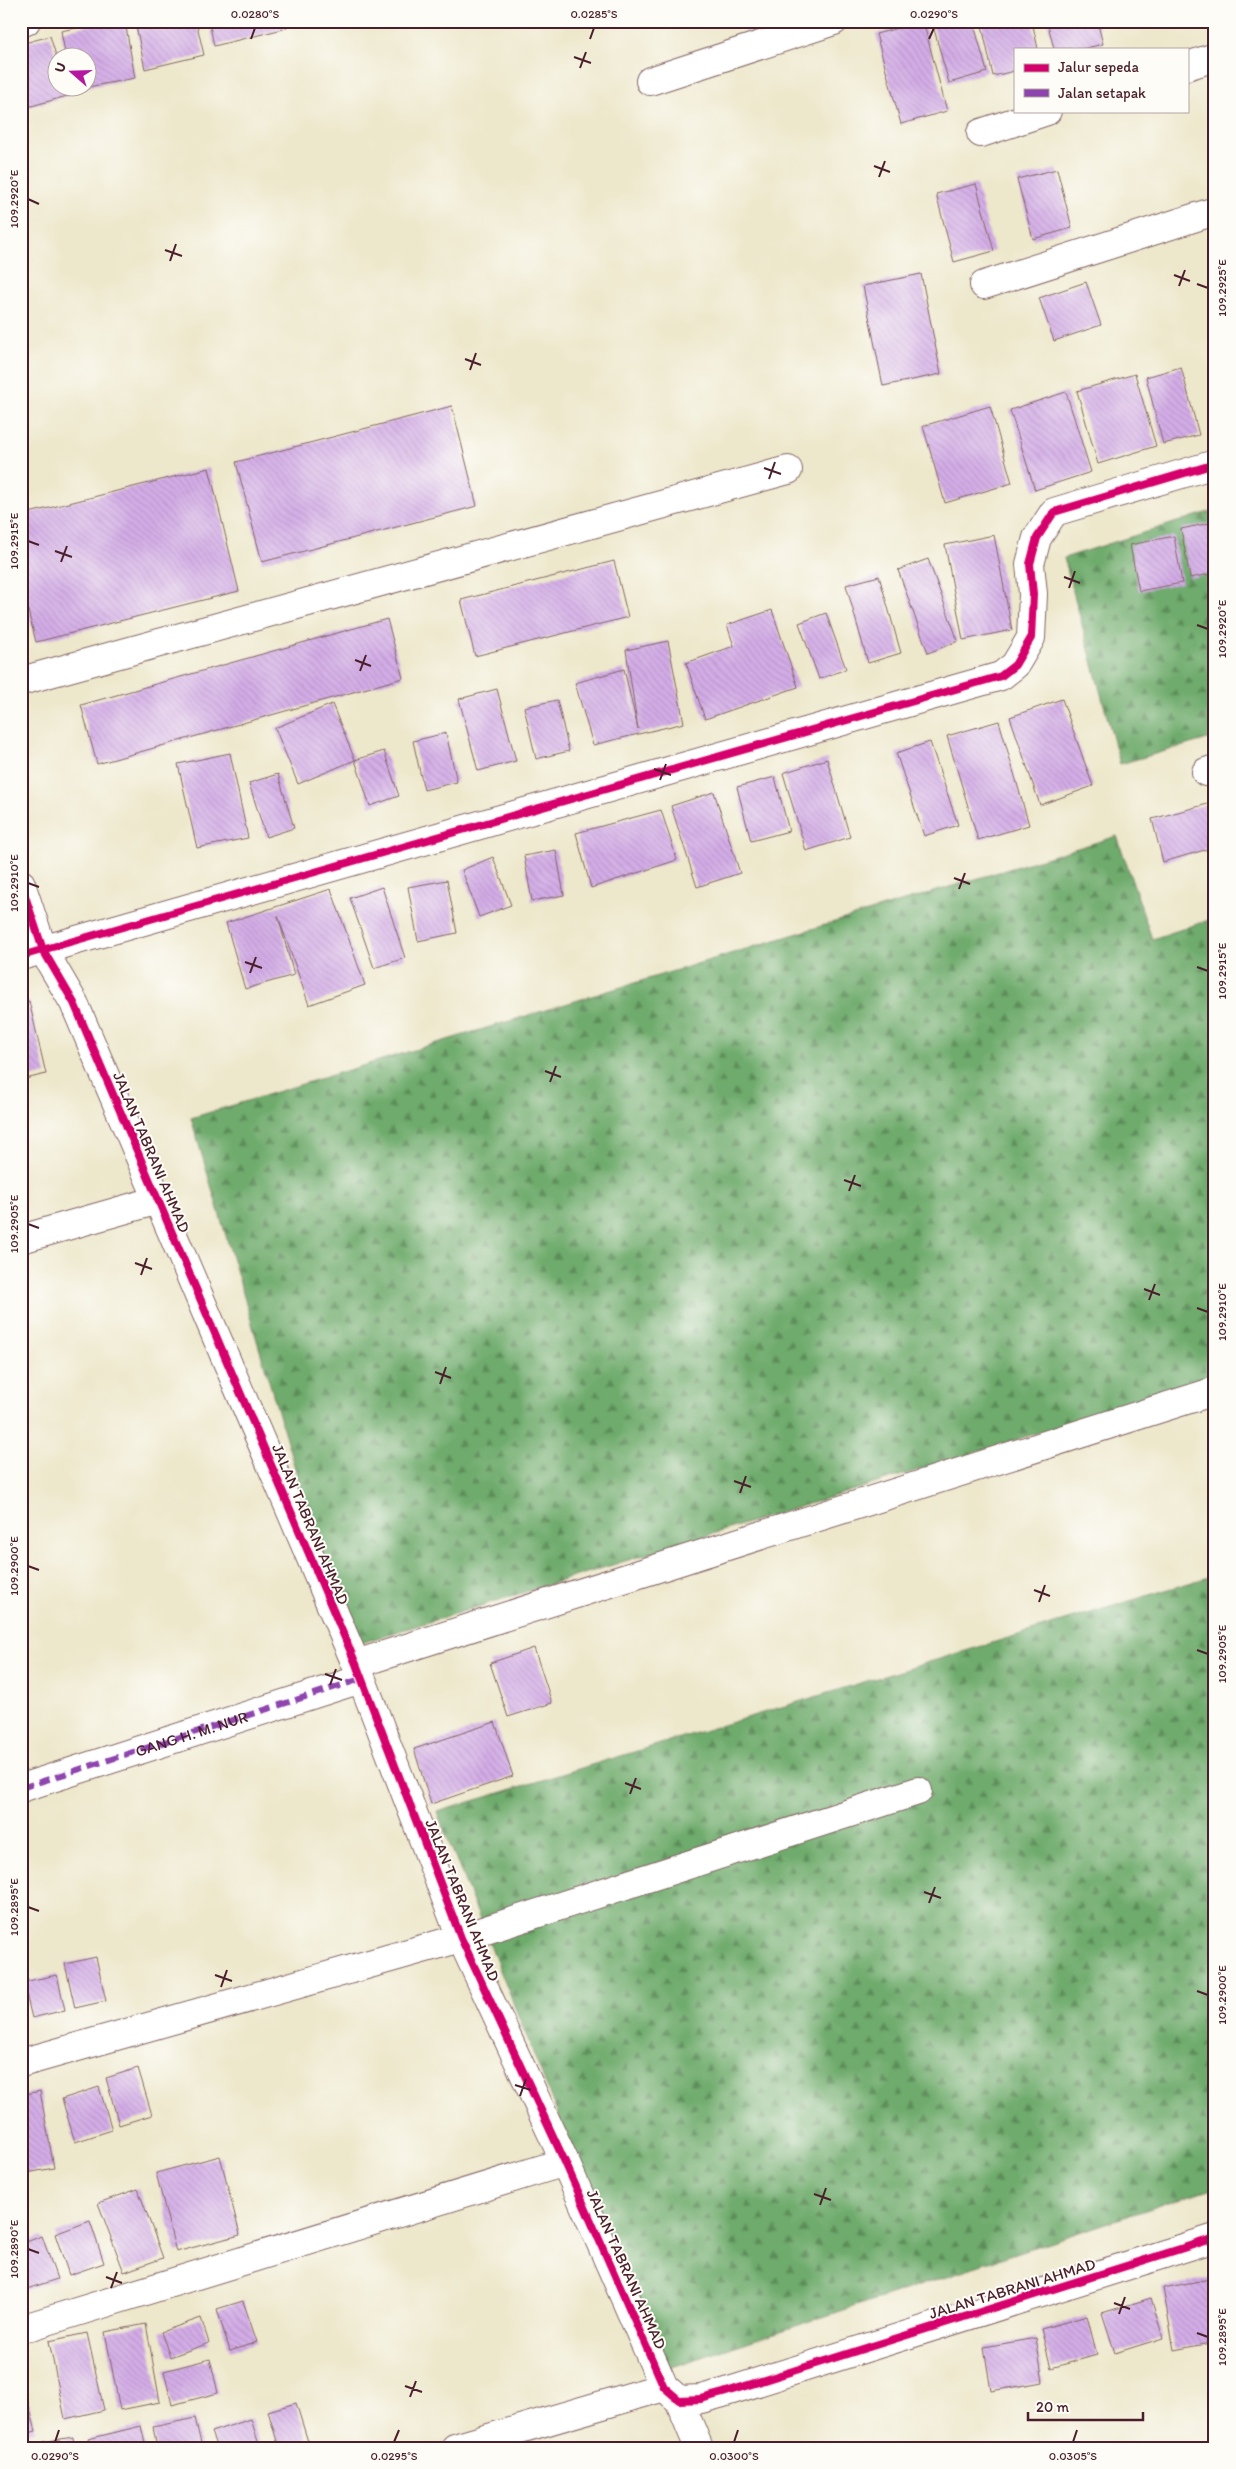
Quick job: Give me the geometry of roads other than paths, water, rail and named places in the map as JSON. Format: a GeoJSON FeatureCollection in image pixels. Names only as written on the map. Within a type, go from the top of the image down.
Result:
{"type":"FeatureCollection","features":[{"type":"Feature","properties":{"kind":"street"},"geometry":{"type":"LineString","coordinates":[[21,22],[26,21]]}},
{"type":"Feature","properties":{"kind":"street"},"geometry":{"type":"LineString","coordinates":[[650,81],[834,21]]}},
{"type":"Feature","properties":{"kind":"street"},"geometry":{"type":"LineString","coordinates":[[1188,66],[1215,57]]}},
{"type":"Feature","properties":{"kind":"street"},"geometry":{"type":"LineString","coordinates":[[981,133],[1044,112]]}},
{"type":"Feature","properties":{"kind":"street"},"geometry":{"type":"LineString","coordinates":[[984,285],[1215,211]]}},
{"type":"Feature","properties":{"kind":"street"},"geometry":{"type":"LineString","coordinates":[[32,953],[1001,676],[1015,665],[1031,638],[1033,594],[1030,564],[1037,538],[1054,512],[1215,464]]}},
{"type":"Feature","properties":{"kind":"street"},"geometry":{"type":"LineString","coordinates":[[21,681],[788,470]]}},
{"type":"Feature","properties":{"kind":"street","name":"JALAN TABRANI AHMAD"},"geometry":{"type":"LineString","coordinates":[[21,884],[32,953],[74,1003],[358,1671],[461,1938],[672,2394],[701,2399],[723,2393],[1215,2238]]}},
{"type":"Feature","properties":{"kind":"street"},"geometry":{"type":"LineString","coordinates":[[21,1239],[158,1200]]}},
{"type":"Feature","properties":{"kind":"street","name":"GANG H. M. NUR"},"geometry":{"type":"LineString","coordinates":[[21,1788],[358,1671],[1215,1391]]}},
{"type":"Feature","properties":{"kind":"street"},"geometry":{"type":"LineString","coordinates":[[21,2063],[461,1938],[918,1791]]}},
{"type":"Feature","properties":{"kind":"street"},"geometry":{"type":"LineString","coordinates":[[21,2329],[564,2162]]}},
{"type":"Feature","properties":{"kind":"street"},"geometry":{"type":"LineString","coordinates":[[455,2448],[672,2394],[699,2448]]}}]}
